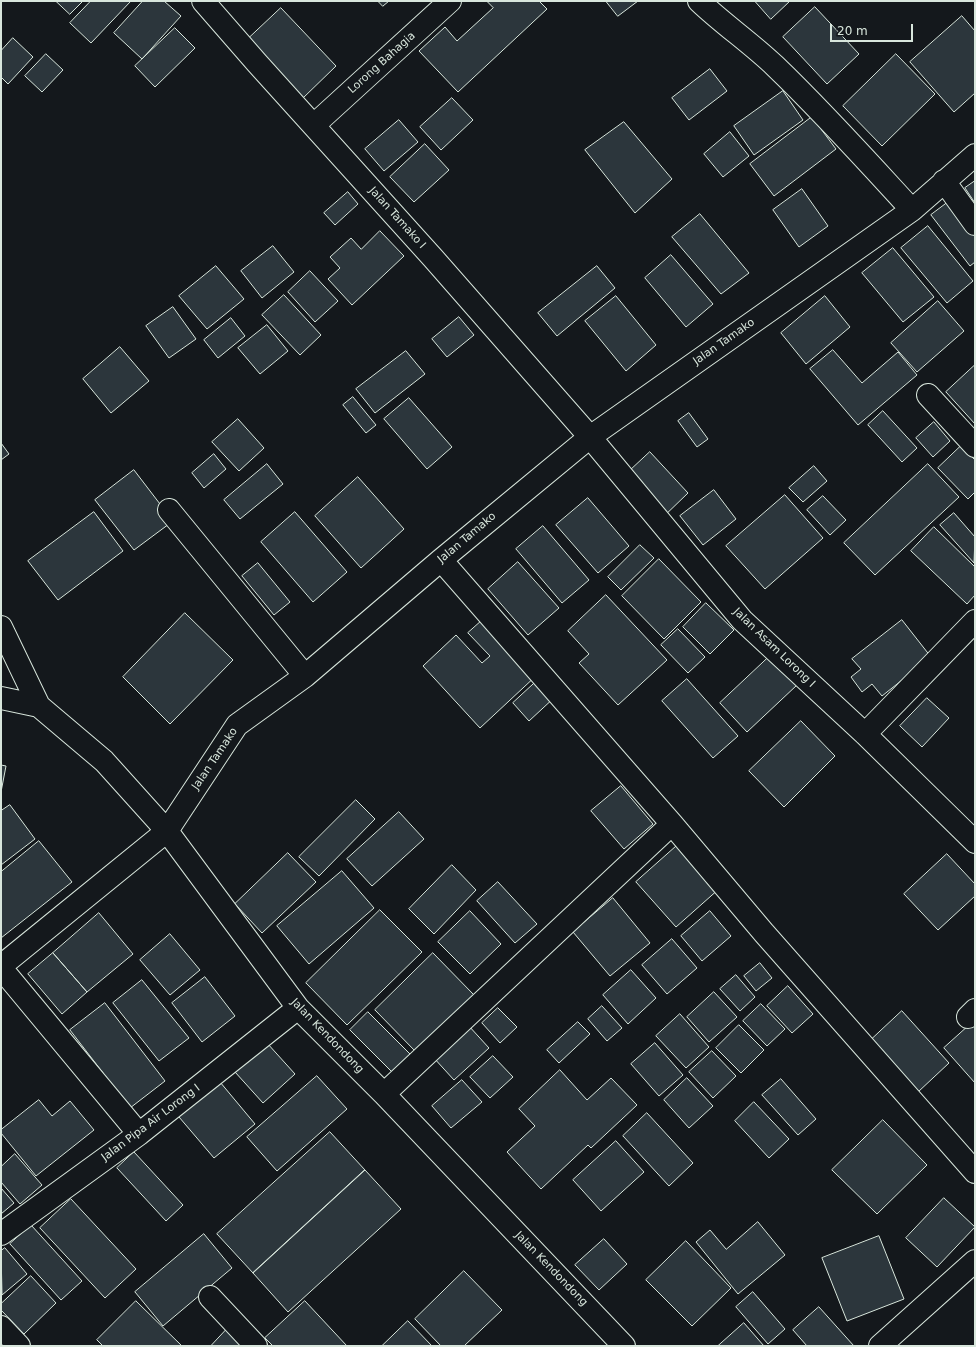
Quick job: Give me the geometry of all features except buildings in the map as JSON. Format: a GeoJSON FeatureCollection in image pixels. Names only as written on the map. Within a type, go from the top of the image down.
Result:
{"type":"FeatureCollection","features":[{"type":"Feature","properties":{"kind":"street","name":"Jalan Tamako I"},"geometry":{"type":"LineString","coordinates":[[204,1],[590,437]]}},
{"type":"Feature","properties":{"kind":"street","name":"Lorong Bahagia"},"geometry":{"type":"LineString","coordinates":[[314,125],[450,1]]}},
{"type":"Feature","properties":{"kind":"street"},"geometry":{"type":"LineString","coordinates":[[699,1],[709,11],[774,64],[826,116],[912,210]]}},
{"type":"Feature","properties":{"kind":"street","name":"Jalan Tamako"},"geometry":{"type":"LineString","coordinates":[[1,967],[167,831],[237,725],[305,676],[441,560],[590,437],[912,210],[975,155]]}},
{"type":"Feature","properties":{"kind":"street"},"geometry":{"type":"LineString","coordinates":[[944,181],[975,224]]}},
{"type":"Feature","properties":{"kind":"street"},"geometry":{"type":"LineString","coordinates":[[928,395],[975,446]]}},
{"type":"Feature","properties":{"kind":"street","name":"Jalan Asam Lorong I"},"geometry":{"type":"LineString","coordinates":[[590,437],[742,620],[865,734],[975,842]]}},
{"type":"Feature","properties":{"kind":"street"},"geometry":{"type":"LineString","coordinates":[[169,510],[305,676]]}},
{"type":"Feature","properties":{"kind":"street"},"geometry":{"type":"LineString","coordinates":[[441,560],[672,824],[764,933],[975,1172]]}},
{"type":"Feature","properties":{"kind":"street"},"geometry":{"type":"LineString","coordinates":[[865,734],[975,621]]}},
{"type":"Feature","properties":{"kind":"street"},"geometry":{"type":"LineString","coordinates":[[1,627],[39,706]]}},
{"type":"Feature","properties":{"kind":"street","name":"Jalan Kendondong"},"geometry":{"type":"LineString","coordinates":[[1,698],[39,706],[104,761],[167,831],[298,1008],[384,1094],[624,1346]]}},
{"type":"Feature","properties":{"kind":"street"},"geometry":{"type":"LineString","coordinates":[[384,1094],[672,824]]}},
{"type":"Feature","properties":{"kind":"street"},"geometry":{"type":"LineString","coordinates":[[1,967],[139,1134]]}},
{"type":"Feature","properties":{"kind":"street","name":"Jalan Pipa Air Lorong I"},"geometry":{"type":"LineString","coordinates":[[1,1234],[139,1134],[298,1008]]}},
{"type":"Feature","properties":{"kind":"street"},"geometry":{"type":"LineString","coordinates":[[880,1346],[975,1261]]}},
{"type":"Feature","properties":{"kind":"street"},"geometry":{"type":"LineString","coordinates":[[210,1297],[256,1346]]}},
{"type":"Feature","properties":{"kind":"street"},"geometry":{"type":"LineString","coordinates":[[1,1327],[19,1346]]}}]}
